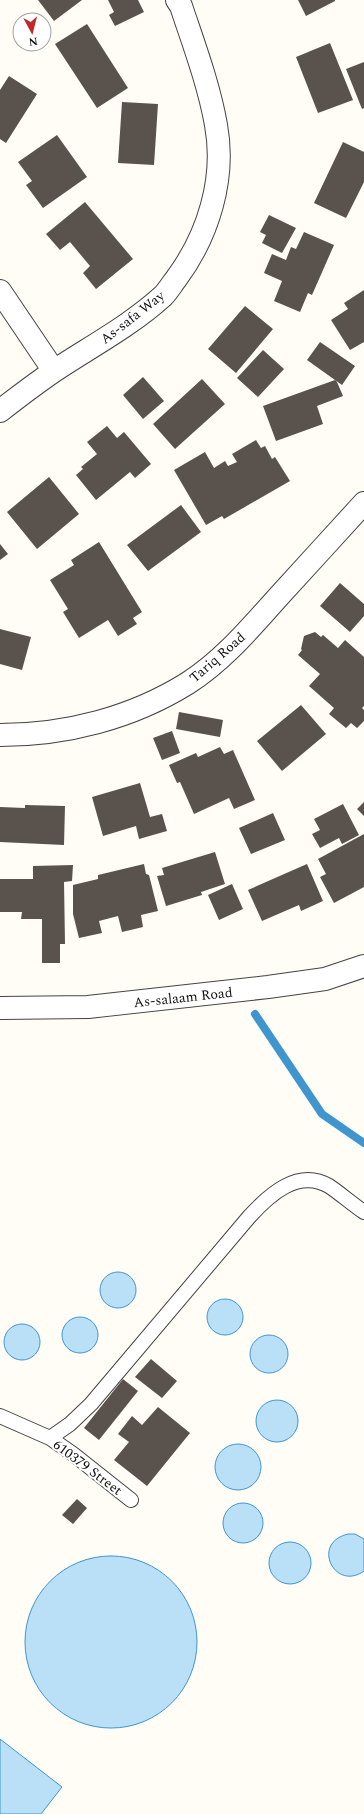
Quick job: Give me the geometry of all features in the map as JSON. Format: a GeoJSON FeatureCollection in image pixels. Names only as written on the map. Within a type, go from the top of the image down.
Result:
{"type":"FeatureCollection","features":[{"type":"Feature","properties":{"kind":"street","name":"As-safa Way"},"geometry":{"type":"LineString","coordinates":[[0,411],[54,371],[116,332],[164,295],[189,261],[204,228],[214,199],[219,162],[216,126],[208,91],[178,0]]}},
{"type":"Feature","properties":{"kind":"street"},"geometry":{"type":"LineString","coordinates":[[0,291],[54,371]]}},
{"type":"Feature","properties":{"kind":"street","name":"Tariq Road"},"geometry":{"type":"LineString","coordinates":[[0,735],[54,732],[92,724],[132,712],[189,682],[215,662],[246,633],[364,503]]}},
{"type":"Feature","properties":{"kind":"street","name":"As-salaam Road"},"geometry":{"type":"LineString","coordinates":[[0,1008],[88,1007],[268,987],[324,979],[364,966]]}},
{"type":"Feature","properties":{"kind":"lane"},"geometry":{"type":"LineString","coordinates":[[50,1438],[70,1424],[91,1404],[249,1217],[273,1193],[297,1181],[312,1180],[328,1186],[364,1212]]}},
{"type":"Feature","properties":{"kind":"lane","name":"610379 Street"},"geometry":{"type":"LineString","coordinates":[[0,1416],[50,1438],[73,1454],[131,1500]]}},
{"type":"Feature","properties":{"kind":"water"},"geometry":{"type":"Polygon","coordinates":[[[122,1272],[131,1277],[135,1283],[135,1297],[131,1303],[122,1308],[114,1308],[105,1303],[101,1297],[100,1286],[105,1277],[111,1273],[122,1272]]]}},
{"type":"Feature","properties":{"kind":"water"},"geometry":{"type":"Polygon","coordinates":[[[229,1299],[238,1304],[242,1310],[242,1324],[238,1330],[229,1335],[221,1335],[212,1330],[208,1324],[207,1313],[212,1304],[218,1300],[229,1299]]]}},
{"type":"Feature","properties":{"kind":"water"},"geometry":{"type":"Polygon","coordinates":[[[84,1317],[93,1322],[97,1328],[97,1342],[93,1348],[84,1353],[76,1353],[67,1348],[63,1342],[62,1331],[67,1322],[73,1318],[84,1317]]]}},
{"type":"Feature","properties":{"kind":"water"},"geometry":{"type":"Polygon","coordinates":[[[26,1324],[35,1329],[39,1335],[39,1349],[35,1355],[26,1360],[18,1360],[9,1355],[5,1349],[4,1338],[9,1329],[15,1325],[26,1324]]]}},
{"type":"Feature","properties":{"kind":"water"},"geometry":{"type":"Polygon","coordinates":[[[269,1335],[279,1338],[285,1344],[288,1354],[285,1364],[279,1370],[269,1373],[259,1370],[253,1364],[250,1354],[253,1344],[259,1338],[269,1335]]]}},
{"type":"Feature","properties":{"kind":"water"},"geometry":{"type":"Polygon","coordinates":[[[277,1400],[292,1406],[298,1421],[292,1436],[277,1442],[262,1436],[256,1421],[262,1406],[277,1400]]]}},
{"type":"Feature","properties":{"kind":"water"},"geometry":{"type":"Polygon","coordinates":[[[238,1444],[251,1448],[257,1454],[261,1467],[257,1480],[251,1486],[238,1490],[225,1486],[219,1480],[215,1467],[219,1454],[225,1448],[238,1444]]]}},
{"type":"Feature","properties":{"kind":"water"},"geometry":{"type":"Polygon","coordinates":[[[247,1503],[254,1506],[260,1512],[263,1523],[262,1531],[254,1540],[247,1543],[239,1543],[232,1540],[224,1531],[223,1519],[226,1512],[235,1504],[247,1503]]]}},
{"type":"Feature","properties":{"kind":"water"},"geometry":{"type":"Polygon","coordinates":[[[348,1534],[355,1534],[364,1539],[364,1571],[353,1576],[344,1575],[336,1571],[331,1564],[329,1555],[330,1547],[337,1539],[348,1534]]]}},
{"type":"Feature","properties":{"kind":"water"},"geometry":{"type":"Polygon","coordinates":[[[290,1542],[305,1548],[311,1563],[305,1578],[290,1584],[275,1578],[269,1563],[275,1548],[290,1542]]]}},
{"type":"Feature","properties":{"kind":"water"},"geometry":{"type":"Polygon","coordinates":[[[119,1556],[128,1557],[152,1566],[166,1575],[178,1587],[191,1609],[196,1625],[196,1659],[191,1675],[178,1697],[166,1709],[144,1722],[128,1727],[103,1728],[94,1727],[70,1718],[56,1709],[44,1697],[31,1675],[26,1659],[25,1634],[26,1625],[35,1601],[44,1587],[56,1575],[78,1562],[94,1557],[119,1556]]]}},
{"type":"Feature","properties":{"kind":"water"},"geometry":{"type":"Polygon","coordinates":[[[0,1739],[62,1787],[41,1814],[0,1814],[0,1739]]]}},
{"type":"Feature","properties":{"kind":"building"},"geometry":{"type":"Polygon","coordinates":[[[38,0],[82,0],[54,21],[52,18],[52,12],[47,12],[38,0]]]}},
{"type":"Feature","properties":{"kind":"building"},"geometry":{"type":"Polygon","coordinates":[[[108,0],[138,0],[144,12],[115,26],[109,15],[114,12],[108,0]]]}},
{"type":"Feature","properties":{"kind":"building"},"geometry":{"type":"Polygon","coordinates":[[[298,0],[335,0],[335,1],[306,16],[298,0]]]}},
{"type":"Feature","properties":{"kind":"building"},"geometry":{"type":"Polygon","coordinates":[[[87,24],[128,88],[97,108],[55,44],[87,24]]]}},
{"type":"Feature","properties":{"kind":"building"},"geometry":{"type":"Polygon","coordinates":[[[330,43],[353,100],[318,113],[296,57],[330,43]]]}},
{"type":"Feature","properties":{"kind":"building"},"geometry":{"type":"Polygon","coordinates":[[[364,62],[364,108],[362,109],[346,69],[364,62]]]}},
{"type":"Feature","properties":{"kind":"building"},"geometry":{"type":"Polygon","coordinates":[[[9,76],[37,94],[6,143],[0,139],[0,90],[9,76]]]}},
{"type":"Feature","properties":{"kind":"building"},"geometry":{"type":"Polygon","coordinates":[[[122,102],[158,104],[154,165],[118,163],[122,102]]]}},
{"type":"Feature","properties":{"kind":"building"},"geometry":{"type":"Polygon","coordinates":[[[57,135],[87,177],[43,208],[26,185],[32,181],[18,162],[57,135]]]}},
{"type":"Feature","properties":{"kind":"building"},"geometry":{"type":"Polygon","coordinates":[[[343,142],[364,152],[364,182],[346,218],[314,203],[343,142]]]}},
{"type":"Feature","properties":{"kind":"building"},"geometry":{"type":"Polygon","coordinates":[[[85,202],[133,259],[96,289],[83,273],[90,266],[70,242],[60,250],[46,234],[85,202]]]}},
{"type":"Feature","properties":{"kind":"building"},"geometry":{"type":"Polygon","coordinates":[[[269,215],[296,228],[282,253],[262,243],[266,235],[260,232],[269,215]]]}},
{"type":"Feature","properties":{"kind":"building"},"geometry":{"type":"Polygon","coordinates":[[[304,232],[334,245],[312,295],[308,293],[300,312],[274,301],[282,281],[264,273],[272,254],[286,260],[291,247],[296,249],[304,232]]]}},
{"type":"Feature","properties":{"kind":"building"},"geometry":{"type":"Polygon","coordinates":[[[364,290],[364,342],[350,350],[331,320],[348,309],[344,303],[364,290]]]}},
{"type":"Feature","properties":{"kind":"building"},"geometry":{"type":"Polygon","coordinates":[[[245,306],[273,329],[236,373],[208,349],[245,306]]]}},
{"type":"Feature","properties":{"kind":"building"},"geometry":{"type":"Polygon","coordinates":[[[320,342],[355,366],[342,385],[307,360],[320,342]]]}},
{"type":"Feature","properties":{"kind":"building"},"geometry":{"type":"Polygon","coordinates":[[[263,350],[284,369],[258,397],[237,378],[263,350]]]}},
{"type":"Feature","properties":{"kind":"building"},"geometry":{"type":"Polygon","coordinates":[[[143,377],[164,401],[143,419],[123,395],[143,377]]]}},
{"type":"Feature","properties":{"kind":"building"},"geometry":{"type":"Polygon","coordinates":[[[202,379],[225,404],[175,449],[153,424],[202,379]]]}},
{"type":"Feature","properties":{"kind":"building"},"geometry":{"type":"Polygon","coordinates":[[[335,380],[343,396],[317,406],[323,424],[276,441],[263,406],[335,380]]]}},
{"type":"Feature","properties":{"kind":"building"},"geometry":{"type":"Polygon","coordinates":[[[107,426],[117,438],[124,432],[151,464],[135,478],[130,472],[96,500],[76,475],[83,469],[81,467],[97,454],[87,442],[107,426]]]}},
{"type":"Feature","properties":{"kind":"building"},"geometry":{"type":"Polygon","coordinates":[[[256,440],[261,448],[265,446],[272,459],[275,457],[290,481],[224,519],[222,516],[206,525],[174,470],[205,452],[214,468],[225,461],[228,466],[237,462],[232,454],[256,440]]]}},
{"type":"Feature","properties":{"kind":"building"},"geometry":{"type":"Polygon","coordinates":[[[49,477],[79,514],[37,549],[7,512],[49,477]]]}},
{"type":"Feature","properties":{"kind":"building"},"geometry":{"type":"Polygon","coordinates":[[[181,505],[201,532],[148,571],[127,545],[181,505]]]}},
{"type":"Feature","properties":{"kind":"building"},"geometry":{"type":"Polygon","coordinates":[[[99,542],[142,612],[133,618],[137,624],[118,636],[108,620],[79,638],[63,612],[68,609],[50,580],[74,565],[71,560],[99,542]]]}},
{"type":"Feature","properties":{"kind":"building"},"geometry":{"type":"Polygon","coordinates":[[[0,544],[8,554],[0,560],[0,544]]]}},
{"type":"Feature","properties":{"kind":"building"},"geometry":{"type":"Polygon","coordinates":[[[340,583],[364,604],[364,616],[350,632],[320,606],[340,583]]]}},
{"type":"Feature","properties":{"kind":"building"},"geometry":{"type":"Polygon","coordinates":[[[0,629],[31,637],[22,670],[0,664],[0,629]]]}},
{"type":"Feature","properties":{"kind":"building"},"geometry":{"type":"Polygon","coordinates":[[[315,632],[321,637],[323,635],[338,648],[345,640],[364,657],[364,706],[362,708],[364,710],[364,721],[357,728],[351,723],[346,728],[329,714],[334,708],[309,686],[320,674],[298,655],[302,650],[304,636],[315,632]]]}},
{"type":"Feature","properties":{"kind":"building"},"geometry":{"type":"Polygon","coordinates":[[[301,705],[326,734],[282,771],[257,741],[301,705]]]}},
{"type":"Feature","properties":{"kind":"building"},"geometry":{"type":"Polygon","coordinates":[[[179,712],[223,720],[220,737],[176,729],[179,712]]]}},
{"type":"Feature","properties":{"kind":"building"},"geometry":{"type":"Polygon","coordinates":[[[172,731],[180,753],[162,760],[153,738],[172,731]]]}},
{"type":"Feature","properties":{"kind":"building"},"geometry":{"type":"Polygon","coordinates":[[[220,747],[224,754],[233,750],[255,800],[234,809],[229,798],[194,814],[180,782],[177,783],[169,765],[196,753],[198,757],[220,747]]]}},
{"type":"Feature","properties":{"kind":"building"},"geometry":{"type":"Polygon","coordinates":[[[140,783],[150,817],[162,814],[167,831],[139,839],[136,826],[103,836],[92,797],[140,783]]]}},
{"type":"Feature","properties":{"kind":"building"},"geometry":{"type":"Polygon","coordinates":[[[364,802],[364,816],[357,809],[364,802]]]}},
{"type":"Feature","properties":{"kind":"building"},"geometry":{"type":"Polygon","coordinates":[[[343,804],[359,835],[342,844],[339,838],[320,848],[312,834],[320,830],[314,819],[343,804]]]}},
{"type":"Feature","properties":{"kind":"building"},"geometry":{"type":"Polygon","coordinates":[[[25,805],[65,806],[64,845],[0,842],[0,807],[25,808],[25,805]]]}},
{"type":"Feature","properties":{"kind":"building"},"geometry":{"type":"Polygon","coordinates":[[[273,813],[285,840],[251,854],[239,828],[273,813]]]}},
{"type":"Feature","properties":{"kind":"building"},"geometry":{"type":"Polygon","coordinates":[[[364,834],[364,887],[334,903],[320,877],[326,874],[318,859],[364,834]]]}},
{"type":"Feature","properties":{"kind":"building"},"geometry":{"type":"Polygon","coordinates":[[[215,852],[225,884],[201,892],[202,895],[166,906],[157,876],[164,875],[162,868],[215,852]]]}},
{"type":"Feature","properties":{"kind":"building"},"geometry":{"type":"Polygon","coordinates":[[[144,864],[146,874],[149,875],[158,911],[141,915],[143,927],[122,932],[118,916],[99,921],[102,933],[79,938],[73,914],[73,885],[98,879],[98,875],[144,864]]]}},
{"type":"Feature","properties":{"kind":"building"},"geometry":{"type":"Polygon","coordinates":[[[307,864],[323,901],[301,911],[299,905],[262,921],[248,890],[307,864]]]}},
{"type":"Feature","properties":{"kind":"building"},"geometry":{"type":"Polygon","coordinates":[[[73,865],[72,881],[64,882],[65,944],[60,944],[60,963],[42,963],[42,919],[21,919],[22,912],[0,912],[0,879],[33,879],[33,866],[73,865]]]}},
{"type":"Feature","properties":{"kind":"building"},"geometry":{"type":"Polygon","coordinates":[[[232,884],[243,909],[219,920],[208,895],[232,884]]]}},
{"type":"Feature","properties":{"kind":"building"},"geometry":{"type":"Polygon","coordinates":[[[151,1359],[177,1381],[162,1398],[135,1377],[151,1359]]]}},
{"type":"Feature","properties":{"kind":"building"},"geometry":{"type":"Polygon","coordinates":[[[123,1379],[138,1391],[99,1440],[84,1428],[123,1379]]]}},
{"type":"Feature","properties":{"kind":"building"},"geometry":{"type":"Polygon","coordinates":[[[158,1407],[190,1433],[147,1486],[114,1460],[129,1442],[118,1434],[132,1416],[142,1425],[158,1407]]]}},
{"type":"Feature","properties":{"kind":"building"},"geometry":{"type":"Polygon","coordinates":[[[77,1499],[87,1508],[73,1524],[62,1515],[77,1499]]]}},
{"type":"Feature","properties":{"kind":"waterway"},"geometry":{"type":"LineString","coordinates":[[255,1014],[322,1114],[364,1143]]}}]}
